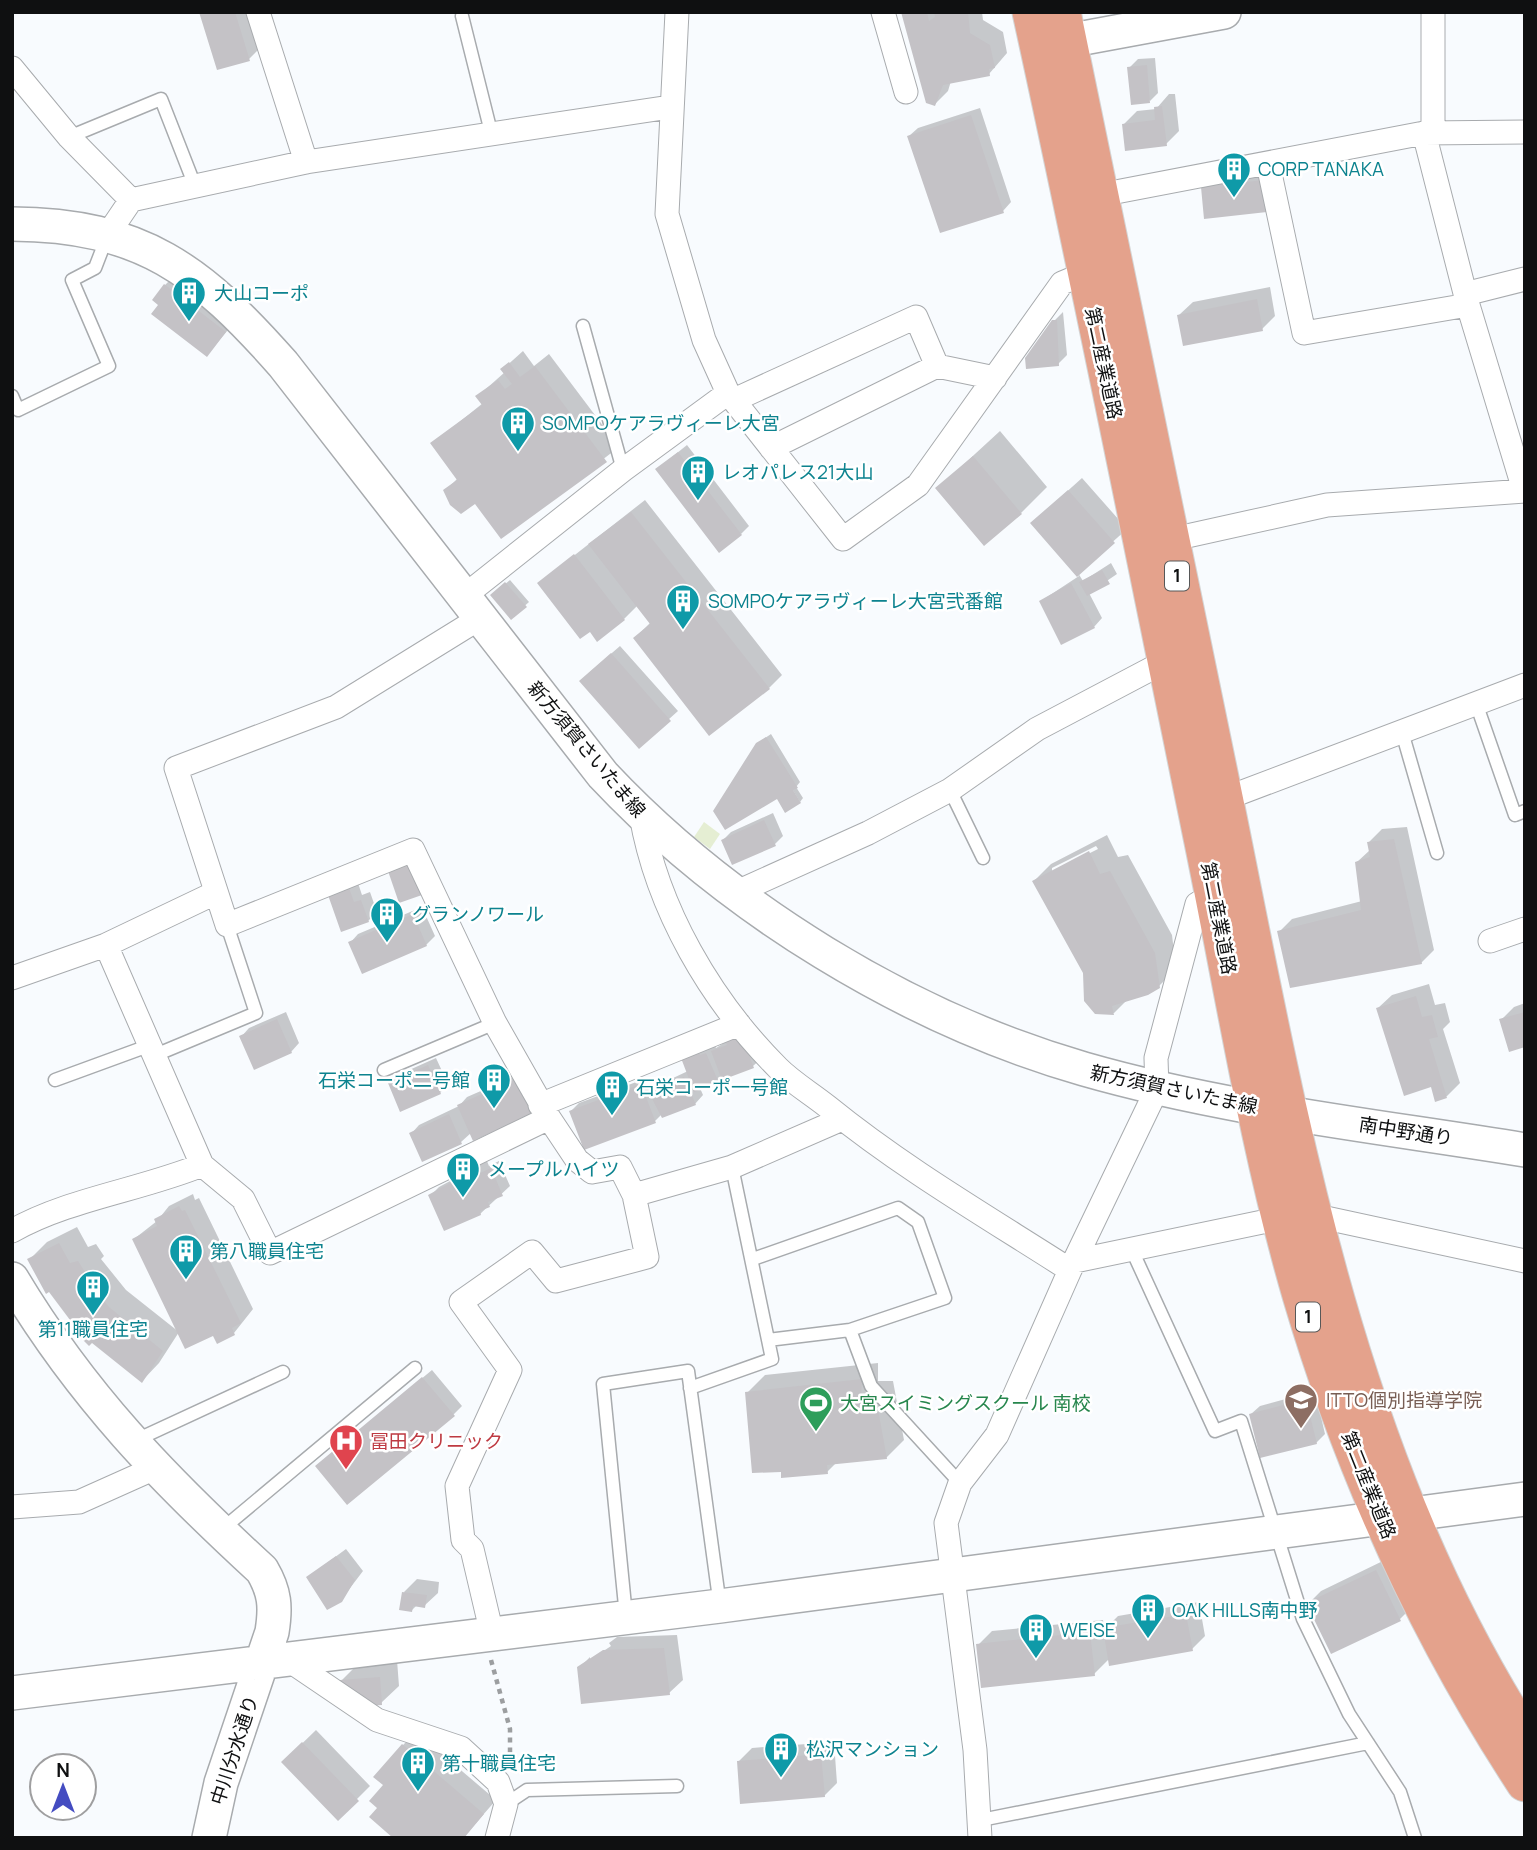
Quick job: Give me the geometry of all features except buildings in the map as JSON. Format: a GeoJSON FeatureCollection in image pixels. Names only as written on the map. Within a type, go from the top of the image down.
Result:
{"type":"FeatureCollection","features":[{"type":"Feature","properties":{"kind":"main road","name":"第二産業道路"},"geometry":{"type":"LineString","coordinates":[[1050,28],[1100,195],[1224,799],[1273,1109]]}},
{"type":"Feature","properties":{"kind":"main road","name":"第二産業道路"},"geometry":{"type":"LineString","coordinates":[[1050,28],[1086,273],[1214,894],[1273,1109],[1297,1217],[1354,1367],[1396,1518],[1434,1630],[1492,1733],[1525,1783]]}},
{"type":"Feature","properties":{"kind":"main road","name":"第二産業道路"},"geometry":{"type":"LineString","coordinates":[[1396,1518],[1456,1615],[1525,1737]]}},
{"type":"Feature","properties":{"kind":"street"},"geometry":{"type":"LineString","coordinates":[[258,12],[306,162]]}},
{"type":"Feature","properties":{"kind":"street"},"geometry":{"type":"LineString","coordinates":[[677,12],[670,107],[667,214],[704,340],[731,396],[843,539],[918,485],[1062,283],[1086,273]]}},
{"type":"Feature","properties":{"kind":"street"},"geometry":{"type":"LineString","coordinates":[[883,12],[906,92]]}},
{"type":"Feature","properties":{"kind":"street"},"geometry":{"type":"LineString","coordinates":[[1050,28],[1224,12]]}},
{"type":"Feature","properties":{"kind":"street"},"geometry":{"type":"LineString","coordinates":[[1169,540],[1327,505],[1524,491],[1467,299],[1429,133],[1433,12]]}},
{"type":"Feature","properties":{"kind":"street"},"geometry":{"type":"LineString","coordinates":[[16,80],[131,200]]}},
{"type":"Feature","properties":{"kind":"street"},"geometry":{"type":"LineString","coordinates":[[108,234],[131,200],[306,162],[670,107]]}},
{"type":"Feature","properties":{"kind":"street"},"geometry":{"type":"LineString","coordinates":[[1100,195],[1429,133],[1525,132]]}},
{"type":"Feature","properties":{"kind":"street"},"geometry":{"type":"LineString","coordinates":[[1268,164],[1304,333],[1467,299],[1525,279]]}},
{"type":"Feature","properties":{"kind":"street","name":"新方須賀さいたま線"},"geometry":{"type":"LineString","coordinates":[[12,224],[77,228],[108,234],[162,254],[242,317],[283,364],[562,725],[641,815],[735,893],[820,952],[910,999],[1024,1048],[1081,1069],[1157,1088],[1273,1109]]}},
{"type":"Feature","properties":{"kind":"street"},"geometry":{"type":"LineString","coordinates":[[489,1635],[472,1549],[463,1539],[457,1486],[510,1370],[461,1302],[532,1252],[556,1281],[647,1256],[635,1195],[620,1167],[592,1172],[578,1160],[545,1111],[495,1023],[414,850],[227,925],[176,768],[336,707],[471,608],[623,470],[731,396],[916,317],[937,366]]}},
{"type":"Feature","properties":{"kind":"street"},"geometry":{"type":"LineString","coordinates":[[771,448],[937,366],[995,378]]}},
{"type":"Feature","properties":{"kind":"street"},"geometry":{"type":"LineString","coordinates":[[735,893],[868,833],[950,790],[1037,729],[1166,661]]}},
{"type":"Feature","properties":{"kind":"street"},"geometry":{"type":"LineString","coordinates":[[1224,799],[1525,685]]}},
{"type":"Feature","properties":{"kind":"street"},"geometry":{"type":"LineString","coordinates":[[641,815],[648,857],[685,943],[739,1024],[779,1069],[842,1119],[1072,1266],[1131,1248],[1297,1217],[1525,1261]]}},
{"type":"Feature","properties":{"kind":"street"},"geometry":{"type":"LineString","coordinates":[[12,978],[106,944],[215,893]]}},
{"type":"Feature","properties":{"kind":"street"},"geometry":{"type":"LineString","coordinates":[[981,1829],[946,1523],[960,1483],[997,1435],[1072,1266],[1157,1088],[1156,1058],[1197,904],[1214,894]]}},
{"type":"Feature","properties":{"kind":"street"},"geometry":{"type":"LineString","coordinates":[[1490,941],[1525,929]]}},
{"type":"Feature","properties":{"kind":"street"},"geometry":{"type":"LineString","coordinates":[[106,944],[202,1165],[243,1199],[270,1253],[545,1111],[739,1024]]}},
{"type":"Feature","properties":{"kind":"street","name":"南中野通り"},"geometry":{"type":"LineString","coordinates":[[1273,1109],[1525,1150]]}},
{"type":"Feature","properties":{"kind":"street"},"geometry":{"type":"LineString","coordinates":[[635,1195],[732,1167],[842,1119]]}},
{"type":"Feature","properties":{"kind":"street"},"geometry":{"type":"LineString","coordinates":[[12,1231],[33,1219],[162,1181],[202,1165]]}},
{"type":"Feature","properties":{"kind":"street","name":"中川分水通り"},"geometry":{"type":"LineString","coordinates":[[12,1279],[40,1325],[130,1443],[262,1570],[272,1587],[276,1607],[275,1661],[221,1783],[209,1838]]}},
{"type":"Feature","properties":{"kind":"street"},"geometry":{"type":"LineString","coordinates":[[12,1507],[79,1502],[155,1468]]}},
{"type":"Feature","properties":{"kind":"street"},"geometry":{"type":"LineString","coordinates":[[12,1693],[720,1606],[1525,1499]]}},
{"type":"Feature","properties":{"kind":"street"},"geometry":{"type":"LineString","coordinates":[[275,1661],[377,1720],[461,1748],[498,1782],[508,1802],[497,1838]]}},
{"type":"Feature","properties":{"kind":"lane"},"geometry":{"type":"LineString","coordinates":[[462,16],[491,132]]}},
{"type":"Feature","properties":{"kind":"lane"},"geometry":{"type":"LineString","coordinates":[[69,137],[161,99],[195,186]]}},
{"type":"Feature","properties":{"kind":"lane"},"geometry":{"type":"LineString","coordinates":[[12,396],[18,410],[109,366],[72,280],[95,268],[108,234]]}},
{"type":"Feature","properties":{"kind":"lane"},"geometry":{"type":"LineString","coordinates":[[583,326],[623,470]]}},
{"type":"Feature","properties":{"kind":"lane"},"geometry":{"type":"LineString","coordinates":[[1476,703],[1515,815],[1525,811]]}},
{"type":"Feature","properties":{"kind":"lane"},"geometry":{"type":"LineString","coordinates":[[1402,732],[1437,853]]}},
{"type":"Feature","properties":{"kind":"lane"},"geometry":{"type":"LineString","coordinates":[[950,790],[983,858]]}},
{"type":"Feature","properties":{"kind":"lane"},"geometry":{"type":"LineString","coordinates":[[55,1080],[151,1051],[256,1013],[227,925]]}},
{"type":"Feature","properties":{"kind":"lane"},"geometry":{"type":"LineString","coordinates":[[384,1070],[495,1023]]}},
{"type":"Feature","properties":{"kind":"lane"},"geometry":{"type":"LineString","coordinates":[[690,1388],[772,1359],[732,1167]]}},
{"type":"Feature","properties":{"kind":"lane"},"geometry":{"type":"LineString","coordinates":[[753,1259],[898,1208],[918,1222],[945,1298],[850,1331],[768,1340]]}},
{"type":"Feature","properties":{"kind":"lane"},"geometry":{"type":"LineString","coordinates":[[1131,1248],[1215,1432],[1241,1421],[1303,1619],[1349,1714],[1400,1792],[1415,1838]]}},
{"type":"Feature","properties":{"kind":"lane"},"geometry":{"type":"LineString","coordinates":[[850,1331],[871,1386],[960,1483]]}},
{"type":"Feature","properties":{"kind":"lane"},"geometry":{"type":"LineString","coordinates":[[220,1531],[415,1368]]}},
{"type":"Feature","properties":{"kind":"lane"},"geometry":{"type":"LineString","coordinates":[[626,1618],[603,1384],[688,1371],[720,1606]]}},
{"type":"Feature","properties":{"kind":"lane"},"geometry":{"type":"LineString","coordinates":[[130,1443],[283,1372]]}},
{"type":"Feature","properties":{"kind":"lane"},"geometry":{"type":"LineString","coordinates":[[981,1829],[1367,1743]]}},
{"type":"Feature","properties":{"kind":"lane"},"geometry":{"type":"LineString","coordinates":[[508,1802],[527,1790],[677,1786]]}},
{"type":"Feature","properties":{"kind":"path"},"geometry":{"type":"LineString","coordinates":[[489,1635],[510,1729],[508,1802]]}},
{"type":"Feature","properties":{"kind":"green space"},"geometry":{"type":"Polygon","coordinates":[[[704,822],[720,834],[710,849],[694,837],[704,822]]]}},
{"type":"Feature","properties":{"kind":"place","name":"CORP TANAKA"},"geometry":{"type":"Point","coordinates":[1234,199]}},
{"type":"Feature","properties":{"kind":"place","name":"大山コーポ"},"geometry":{"type":"Point","coordinates":[189,323]}},
{"type":"Feature","properties":{"kind":"place","name":"SOMPOケアラヴィーレ大宮"},"geometry":{"type":"Point","coordinates":[518,453]}},
{"type":"Feature","properties":{"kind":"place","name":"レオパレス21大山"},"geometry":{"type":"Point","coordinates":[698,502]}},
{"type":"Feature","properties":{"kind":"place","name":"SOMPOケアラヴィーレ大宮弐番館"},"geometry":{"type":"Point","coordinates":[683,631]}},
{"type":"Feature","properties":{"kind":"place","name":"グランノワール"},"geometry":{"type":"Point","coordinates":[387,944]}},
{"type":"Feature","properties":{"kind":"place","name":"石栄コーポ二号館"},"geometry":{"type":"Point","coordinates":[494,1110]}},
{"type":"Feature","properties":{"kind":"place","name":"石栄コーポ一号館"},"geometry":{"type":"Point","coordinates":[612,1117]}},
{"type":"Feature","properties":{"kind":"place","name":"メープルハイツ"},"geometry":{"type":"Point","coordinates":[463,1199]}},
{"type":"Feature","properties":{"kind":"place","name":"第八職員住宅"},"geometry":{"type":"Point","coordinates":[186,1281]}},
{"type":"Feature","properties":{"kind":"place","name":"第11職員住宅"},"geometry":{"type":"Point","coordinates":[93,1317]}},
{"type":"Feature","properties":{"kind":"place","name":"ITTO個別指導学院"},"geometry":{"type":"Point","coordinates":[1301,1430]}},
{"type":"Feature","properties":{"kind":"place","name":"大宮スイミングスクール 南校"},"geometry":{"type":"Point","coordinates":[816,1433]}},
{"type":"Feature","properties":{"kind":"place","name":"冨田クリニック"},"geometry":{"type":"Point","coordinates":[346,1471]}},
{"type":"Feature","properties":{"kind":"place","name":"OAK HILLS南中野"},"geometry":{"type":"Point","coordinates":[1148,1640]}},
{"type":"Feature","properties":{"kind":"place","name":"WEISE"},"geometry":{"type":"Point","coordinates":[1036,1660]}},
{"type":"Feature","properties":{"kind":"place","name":"松沢マンション"},"geometry":{"type":"Point","coordinates":[781,1779]}},
{"type":"Feature","properties":{"kind":"place","name":"第十職員住宅"},"geometry":{"type":"Point","coordinates":[418,1793]}}]}
